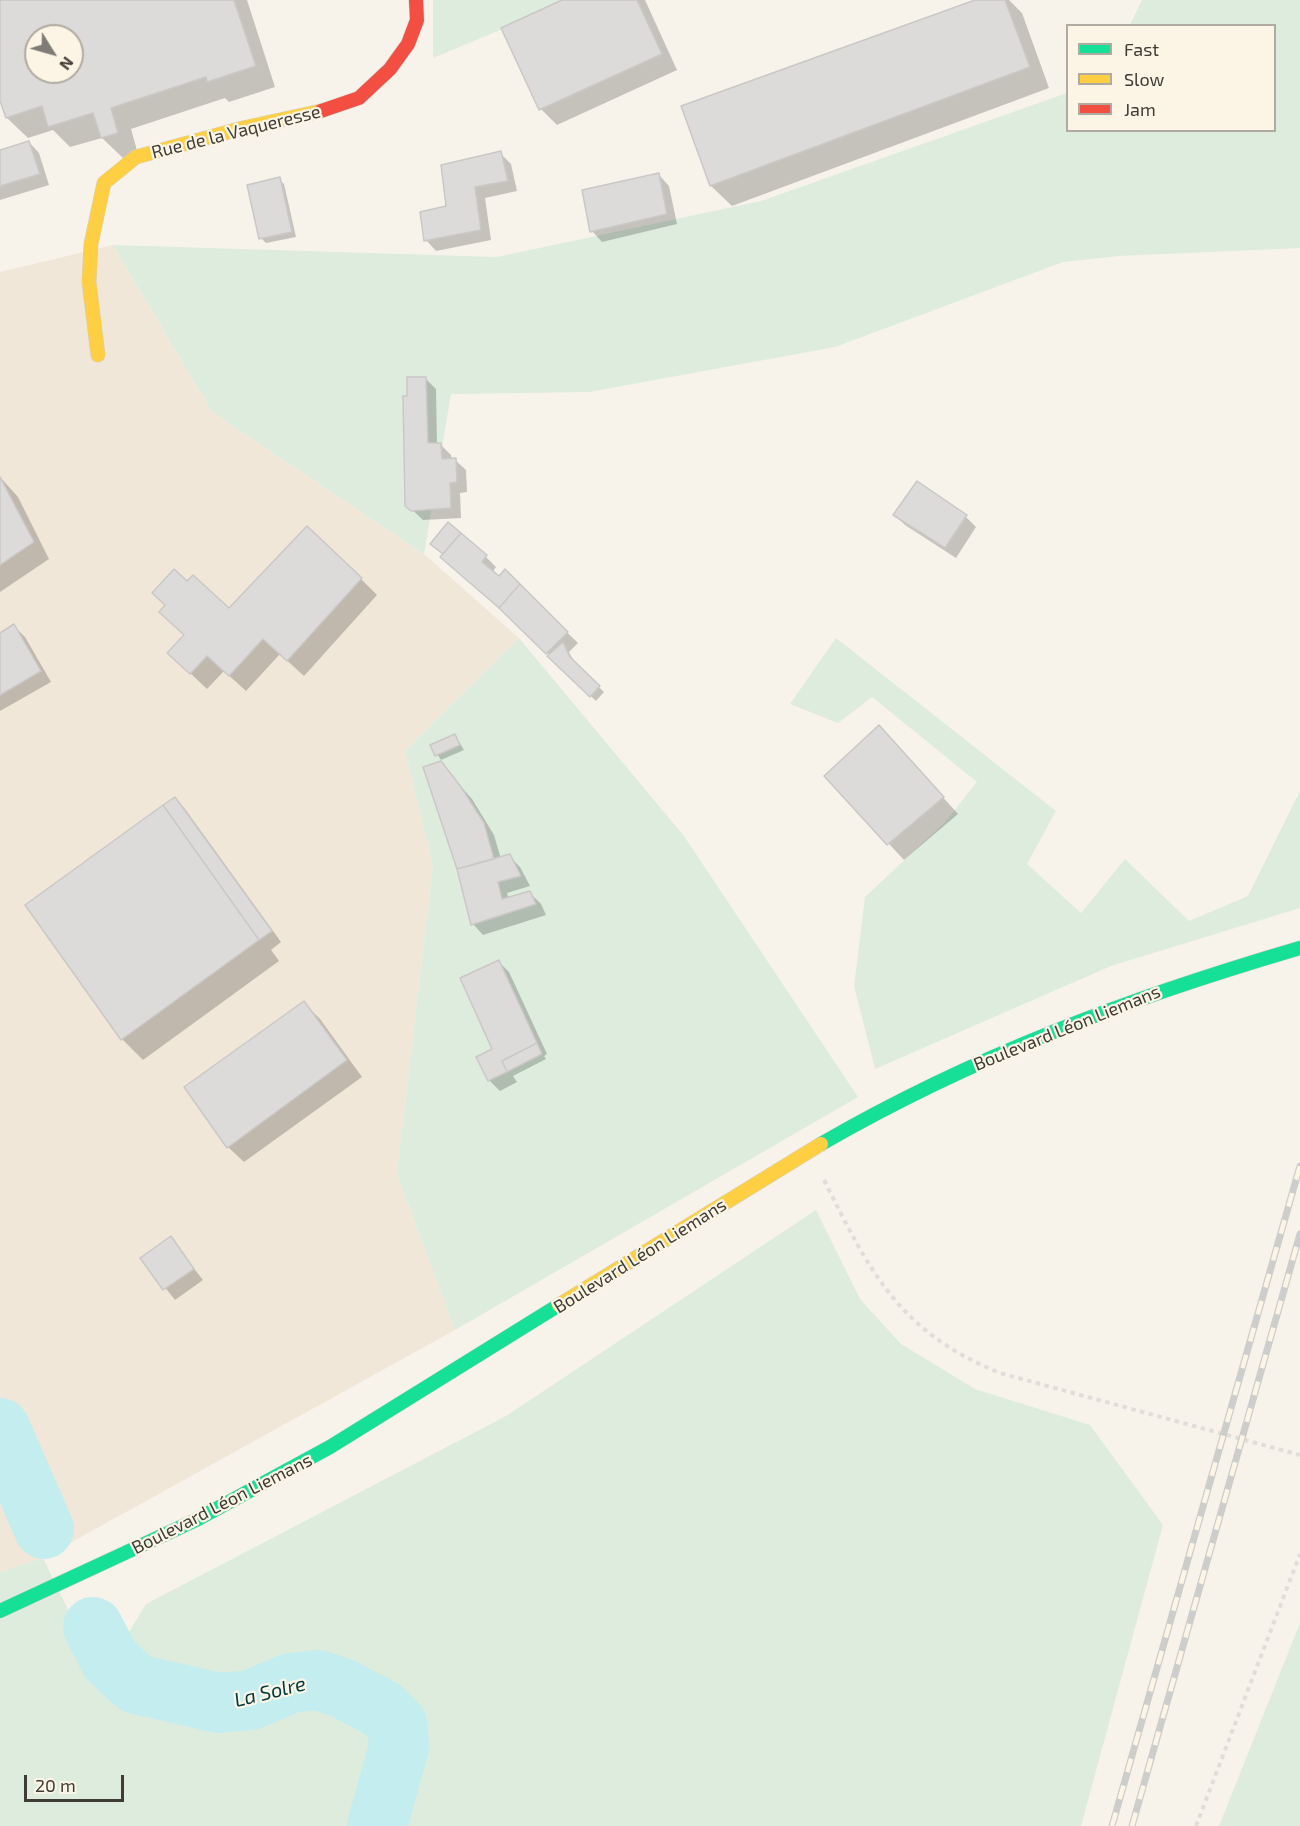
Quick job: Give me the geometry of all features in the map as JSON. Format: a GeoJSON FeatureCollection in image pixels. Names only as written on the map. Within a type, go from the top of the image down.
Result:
{"type":"FeatureCollection","features":[{"type":"Feature","properties":{"kind":"main road","name":"Rue de la Vaqueresse"},"geometry":{"type":"LineString","coordinates":[[98,355],[89,282],[91,244],[104,183],[136,157],[243,128],[322,111],[359,98],[390,69],[408,44],[417,20],[416,0]]}},
{"type":"Feature","properties":{"kind":"main road","name":"Boulevard Léon Liemans"},"geometry":{"type":"LineString","coordinates":[[0,1611],[196,1520],[330,1448],[810,1150],[938,1081],[1044,1033],[1168,988],[1300,948]]}},
{"type":"Feature","properties":{"kind":"path"},"geometry":{"type":"LineString","coordinates":[[810,1150],[864,1259],[889,1296],[927,1333],[965,1359],[1000,1373],[1300,1455]]}},
{"type":"Feature","properties":{"kind":"path"},"geometry":{"type":"LineString","coordinates":[[1196,1826],[1300,1554]]}},
{"type":"Feature","properties":{"kind":"shaded area"},"geometry":{"type":"Polygon","coordinates":[[[113,245],[212,412],[424,554],[519,638],[405,751],[433,865],[397,1174],[455,1330],[43,1558],[0,1572],[0,272],[113,245]]]}},
{"type":"Feature","properties":{"kind":"green space"},"geometry":{"type":"Polygon","coordinates":[[[433,0],[572,0],[433,58],[433,0]]]}},
{"type":"Feature","properties":{"kind":"green space"},"geometry":{"type":"Polygon","coordinates":[[[1142,0],[1300,0],[1300,248],[1119,256],[1063,262],[835,347],[589,392],[451,394],[424,554],[212,412],[113,245],[497,257],[761,201],[1066,93],[1066,132],[1276,132],[1276,24],[1130,24],[1142,0]]]}},
{"type":"Feature","properties":{"kind":"green space"},"geometry":{"type":"Polygon","coordinates":[[[519,638],[684,836],[858,1097],[455,1330],[397,1174],[433,865],[405,751],[519,638]]]}},
{"type":"Feature","properties":{"kind":"green space"},"geometry":{"type":"Polygon","coordinates":[[[836,638],[1056,811],[1027,864],[1081,913],[1125,859],[1189,921],[1248,896],[1300,791],[1300,908],[1111,966],[875,1069],[854,986],[865,897],[945,822],[977,782],[872,697],[838,723],[790,704],[836,638]]]}},
{"type":"Feature","properties":{"kind":"green space"},"geometry":{"type":"Polygon","coordinates":[[[816,1210],[860,1299],[901,1344],[975,1389],[1090,1425],[1163,1525],[1081,1826],[0,1826],[0,1572],[43,1558],[101,1678],[146,1604],[506,1416],[816,1210]]]}},
{"type":"Feature","properties":{"kind":"green space"},"geometry":{"type":"Polygon","coordinates":[[[1300,1623],[1300,1826],[1219,1826],[1300,1623]]]}},
{"type":"Feature","properties":{"kind":"building"},"geometry":{"type":"Polygon","coordinates":[[[0,0],[234,0],[256,66],[207,82],[206,77],[111,108],[118,133],[101,138],[93,113],[48,127],[42,106],[6,118],[0,101],[0,0]]]}},
{"type":"Feature","properties":{"kind":"building"},"geometry":{"type":"Polygon","coordinates":[[[562,0],[637,0],[662,54],[539,110],[501,28],[562,0]]]}},
{"type":"Feature","properties":{"kind":"building"},"geometry":{"type":"Polygon","coordinates":[[[975,0],[1005,0],[1030,67],[710,186],[681,106],[975,0]]]}},
{"type":"Feature","properties":{"kind":"building"},"geometry":{"type":"Polygon","coordinates":[[[29,141],[40,174],[0,186],[0,150],[29,141]]]}},
{"type":"Feature","properties":{"kind":"building"},"geometry":{"type":"Polygon","coordinates":[[[501,151],[508,181],[475,187],[481,230],[424,241],[420,212],[446,206],[441,165],[501,151]]]}},
{"type":"Feature","properties":{"kind":"building"},"geometry":{"type":"Polygon","coordinates":[[[659,173],[667,214],[590,232],[582,190],[659,173]]]}},
{"type":"Feature","properties":{"kind":"building"},"geometry":{"type":"Polygon","coordinates":[[[280,177],[292,232],[259,239],[247,185],[280,177]]]}},
{"type":"Feature","properties":{"kind":"building"},"geometry":{"type":"Polygon","coordinates":[[[407,377],[426,377],[428,443],[441,443],[442,459],[456,458],[457,482],[450,483],[451,508],[411,511],[405,506],[403,396],[407,396],[407,377]]]}},
{"type":"Feature","properties":{"kind":"building"},"geometry":{"type":"Polygon","coordinates":[[[0,477],[34,542],[0,565],[0,477]]]}},
{"type":"Feature","properties":{"kind":"building"},"geometry":{"type":"Polygon","coordinates":[[[917,481],[967,515],[945,548],[893,515],[917,481]]]}},
{"type":"Feature","properties":{"kind":"building"},"geometry":{"type":"Polygon","coordinates":[[[448,522],[461,533],[443,554],[430,544],[448,522]]]}},
{"type":"Feature","properties":{"kind":"building"},"geometry":{"type":"Polygon","coordinates":[[[307,526],[362,578],[287,661],[263,639],[229,676],[207,656],[190,674],[167,653],[184,635],[159,612],[165,605],[152,593],[174,569],[187,581],[193,575],[229,608],[307,526]]]}},
{"type":"Feature","properties":{"kind":"building"},"geometry":{"type":"Polygon","coordinates":[[[461,533],[487,555],[482,562],[499,576],[505,569],[520,584],[499,608],[440,557],[461,533]]]}},
{"type":"Feature","properties":{"kind":"building"},"geometry":{"type":"Polygon","coordinates":[[[520,584],[568,632],[546,654],[499,608],[520,584]]]}},
{"type":"Feature","properties":{"kind":"building"},"geometry":{"type":"Polygon","coordinates":[[[14,624],[41,671],[0,695],[0,633],[14,624]]]}},
{"type":"Feature","properties":{"kind":"building"},"geometry":{"type":"Polygon","coordinates":[[[563,642],[570,657],[600,686],[590,697],[547,656],[563,642]]]}},
{"type":"Feature","properties":{"kind":"building"},"geometry":{"type":"Polygon","coordinates":[[[879,725],[944,797],[887,845],[824,776],[879,725]]]}},
{"type":"Feature","properties":{"kind":"building"},"geometry":{"type":"Polygon","coordinates":[[[455,734],[460,745],[435,756],[430,745],[455,734]]]}},
{"type":"Feature","properties":{"kind":"building"},"geometry":{"type":"Polygon","coordinates":[[[441,761],[484,823],[494,859],[457,869],[423,767],[441,761]]]}},
{"type":"Feature","properties":{"kind":"building"},"geometry":{"type":"Polygon","coordinates":[[[175,797],[272,931],[259,940],[163,805],[175,797]]]}},
{"type":"Feature","properties":{"kind":"building"},"geometry":{"type":"Polygon","coordinates":[[[163,805],[259,940],[121,1040],[25,905],[163,805]]]}},
{"type":"Feature","properties":{"kind":"building"},"geometry":{"type":"Polygon","coordinates":[[[510,854],[521,876],[498,882],[502,899],[530,891],[536,904],[471,925],[457,869],[510,854]]]}},
{"type":"Feature","properties":{"kind":"building"},"geometry":{"type":"Polygon","coordinates":[[[499,960],[537,1043],[502,1061],[507,1072],[488,1081],[476,1057],[492,1049],[460,978],[499,960]]]}},
{"type":"Feature","properties":{"kind":"building"},"geometry":{"type":"Polygon","coordinates":[[[304,1001],[347,1060],[227,1148],[184,1087],[304,1001]]]}},
{"type":"Feature","properties":{"kind":"building"},"geometry":{"type":"Polygon","coordinates":[[[537,1043],[542,1054],[507,1072],[502,1061],[537,1043]]]}},
{"type":"Feature","properties":{"kind":"building"},"geometry":{"type":"Polygon","coordinates":[[[171,1236],[194,1269],[163,1290],[140,1258],[171,1236]]]}},
{"type":"Feature","properties":{"kind":"waterway","name":"La Solre"},"geometry":{"type":"LineString","coordinates":[[0,1428],[44,1529]]}},
{"type":"Feature","properties":{"kind":"waterway","name":"La Solre"},"geometry":{"type":"LineString","coordinates":[[93,1627],[110,1660],[136,1684],[219,1703],[251,1700],[291,1683],[318,1680],[342,1688],[382,1709],[397,1724],[399,1747],[377,1826]]}},
{"type":"Feature","properties":{"kind":"railway"},"geometry":{"type":"LineString","coordinates":[[1112,1826],[1300,1166]]}},
{"type":"Feature","properties":{"kind":"railway"},"geometry":{"type":"LineString","coordinates":[[1132,1826],[1300,1234]]}},
{"type":"Feature","properties":{"kind":"traffic: fast"},"geometry":{"type":"LineString","coordinates":[[821,1144],[937,1083],[1055,1031],[1175,987],[1300,948]]}},
{"type":"Feature","properties":{"kind":"traffic: fast"},"geometry":{"type":"LineString","coordinates":[[0,1611],[196,1520],[330,1447],[559,1305]]}},
{"type":"Feature","properties":{"kind":"traffic: slow"},"geometry":{"type":"LineString","coordinates":[[98,355],[89,282],[91,244],[104,183],[136,157],[243,128],[321,111]]}},
{"type":"Feature","properties":{"kind":"traffic: slow"},"geometry":{"type":"LineString","coordinates":[[559,1305],[821,1144]]}},
{"type":"Feature","properties":{"kind":"traffic: jam"},"geometry":{"type":"LineString","coordinates":[[321,111],[359,98],[390,69],[408,44],[417,20],[416,0]]}}]}
